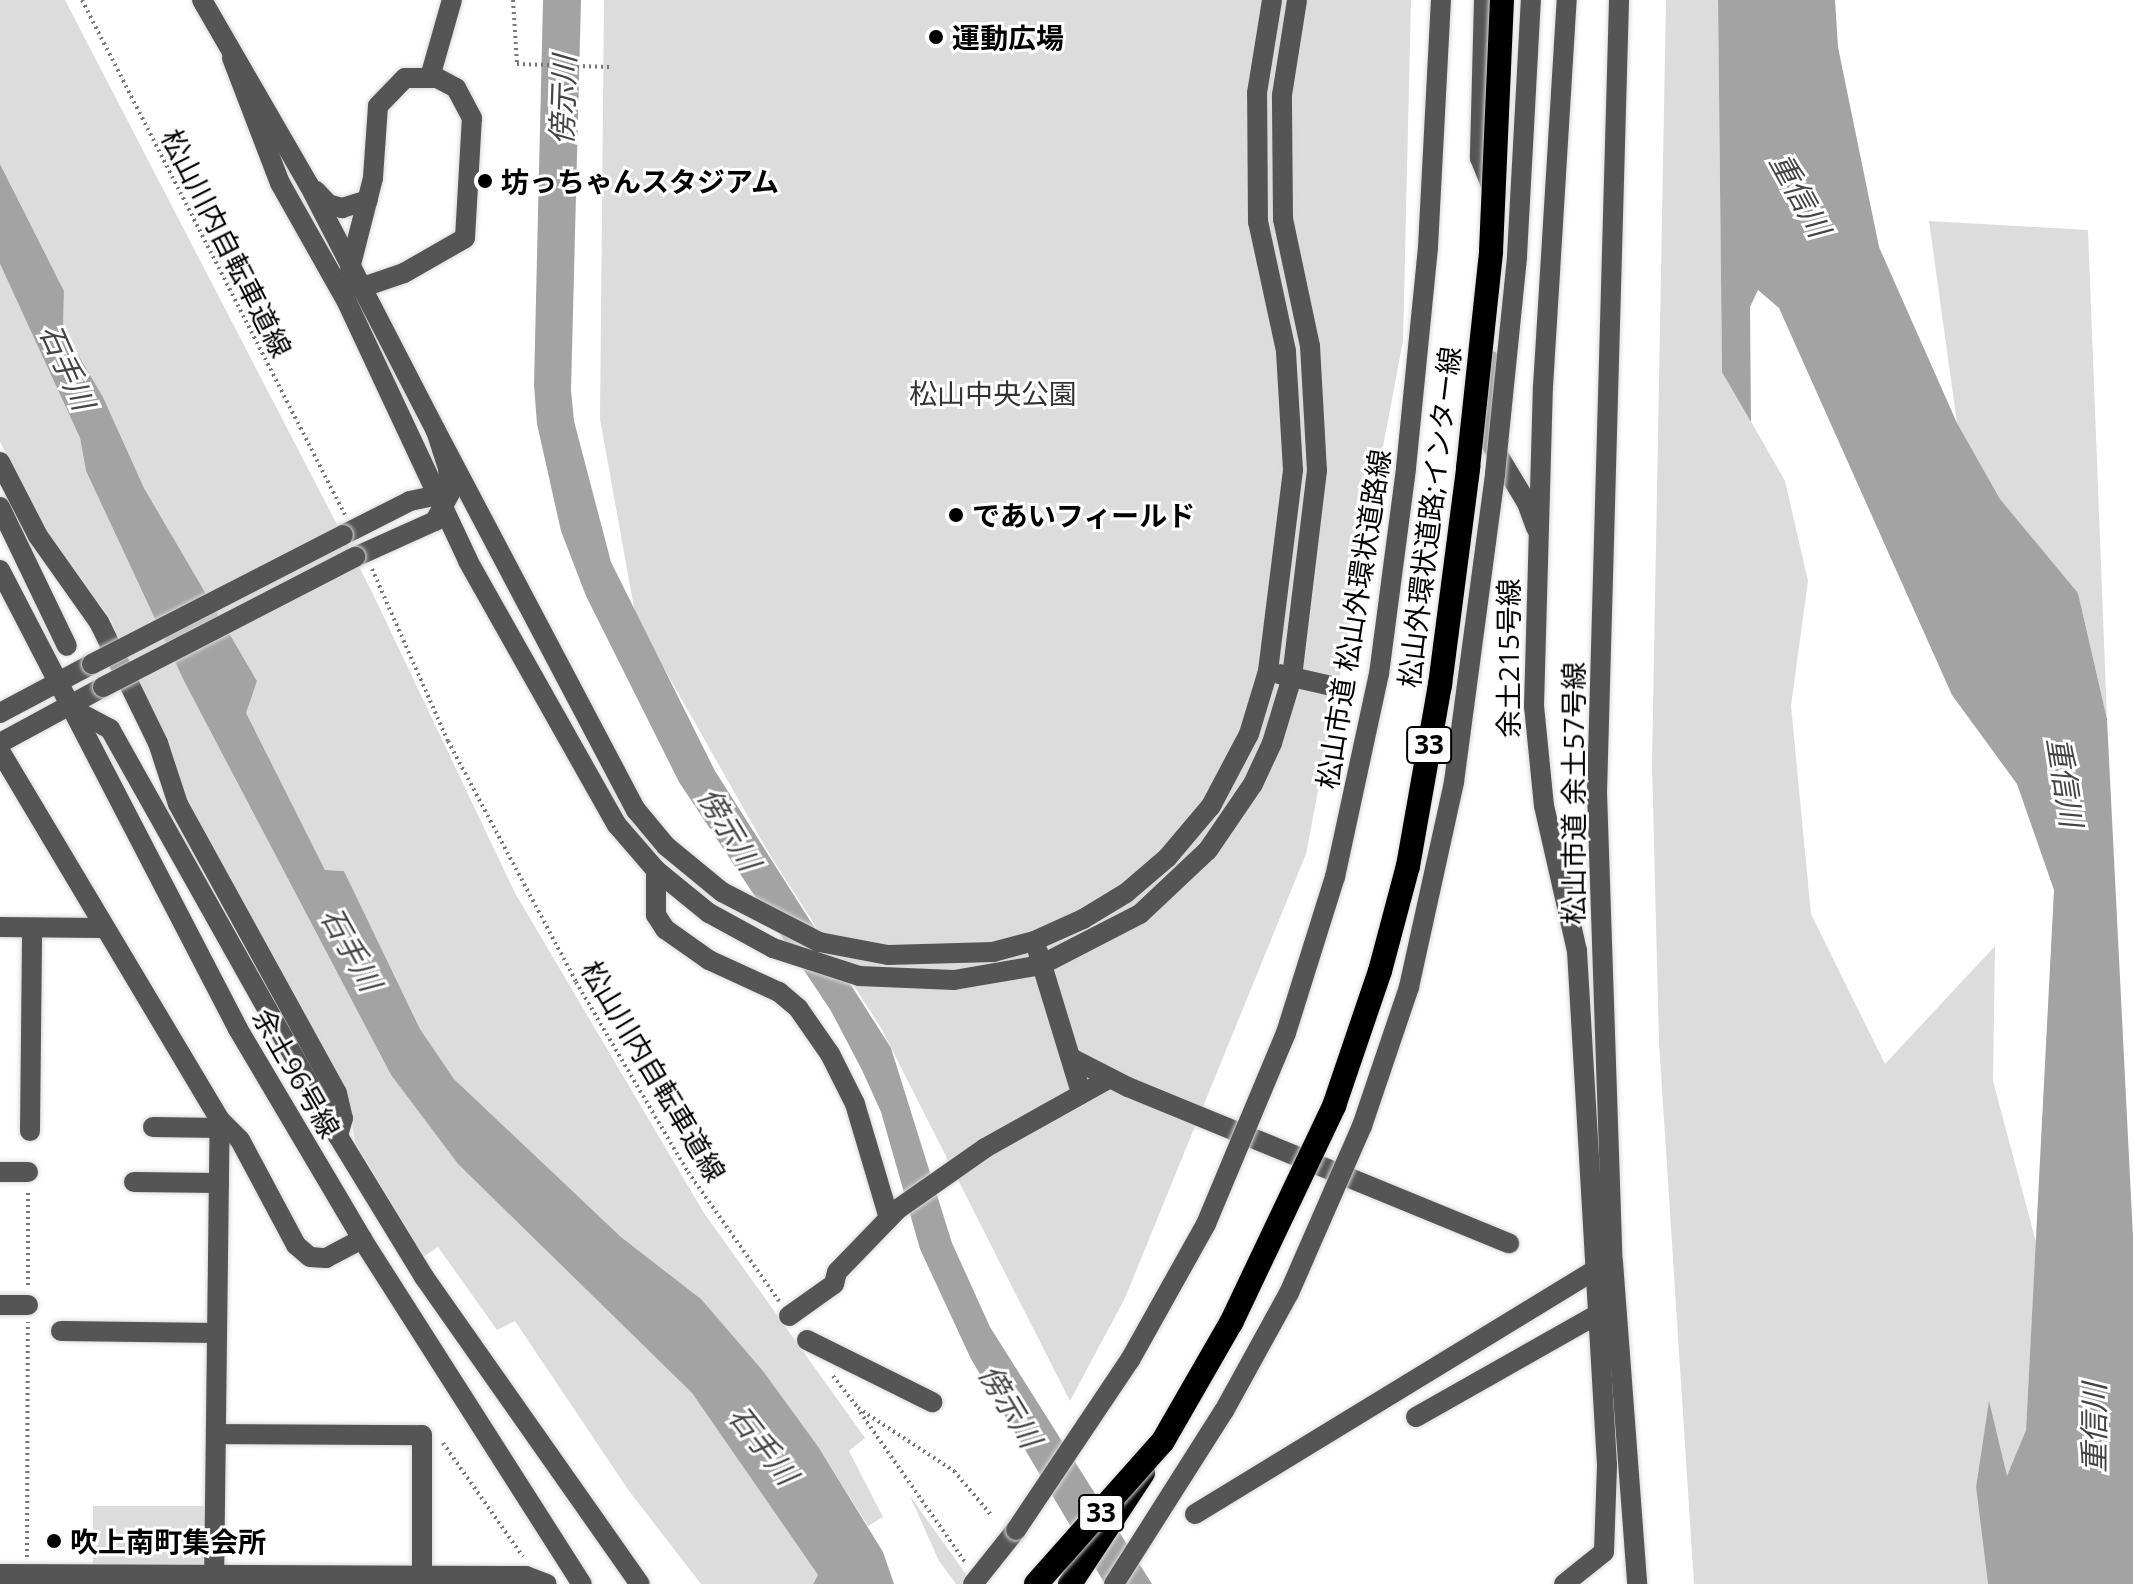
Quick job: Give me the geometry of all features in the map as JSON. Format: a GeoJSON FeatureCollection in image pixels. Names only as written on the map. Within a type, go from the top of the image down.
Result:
{"type":"FeatureCollection","features":[{"type":"Feature","properties":{"kind":"highway","name":"松山外環状道路;インター線"},"geometry":{"type":"LineString","coordinates":[[1070,1584],[1163,1441],[1232,1321],[1334,1106],[1408,866],[1468,468],[1491,251],[1502,0]]}},
{"type":"Feature","properties":{"kind":"highway","name":"33"},"geometry":{"type":"LineString","coordinates":[[1036,1584],[1163,1441]]}},
{"type":"Feature","properties":{"kind":"street"},"geometry":{"type":"LineString","coordinates":[[202,0],[232,58],[309,185],[350,264]]}},
{"type":"Feature","properties":{"kind":"street"},"geometry":{"type":"LineString","coordinates":[[430,77],[452,0]]}},
{"type":"Feature","properties":{"kind":"street"},"geometry":{"type":"LineString","coordinates":[[345,287],[383,326],[636,810],[687,865],[743,904],[819,942],[888,955],[949,956],[1034,941],[1126,893],[1190,833],[1232,772],[1268,671],[1293,470],[1286,351],[1258,222],[1257,93],[1272,0]]}},
{"type":"Feature","properties":{"kind":"street"},"geometry":{"type":"LineString","coordinates":[[232,58],[280,183],[345,287],[419,454],[444,498],[468,561],[617,825],[656,870],[709,913],[773,948],[815,966],[898,980],[954,980],[1041,965],[1140,914],[1208,850],[1253,784],[1292,677],[1317,471],[1310,346],[1283,219],[1282,95],[1297,0]]}},
{"type":"Feature","properties":{"kind":"street","name":"松山市道 松山外環状道路線"},"geometry":{"type":"LineString","coordinates":[[973,1584],[1016,1530],[1130,1360],[1206,1224],[1286,1033],[1335,877],[1379,674],[1406,468],[1428,247],[1441,0]]}},
{"type":"Feature","properties":{"kind":"street"},"geometry":{"type":"LineString","coordinates":[[1484,0],[1480,158],[1503,213],[1487,437],[1527,503],[1537,532]]}},
{"type":"Feature","properties":{"kind":"street"},"geometry":{"type":"LineString","coordinates":[[1114,1584],[1224,1411],[1289,1293],[1362,1126],[1409,987],[1454,782],[1495,474],[1517,256],[1531,0]]}},
{"type":"Feature","properties":{"kind":"street","name":"余土215号線"},"geometry":{"type":"LineString","coordinates":[[1567,0],[1537,532],[1535,757],[1577,951],[1607,1309]]}},
{"type":"Feature","properties":{"kind":"street","name":"松山市道 余土57号線"},"geometry":{"type":"LineString","coordinates":[[1604,1264],[1597,792],[1619,0]]}},
{"type":"Feature","properties":{"kind":"street"},"geometry":{"type":"LineString","coordinates":[[430,77],[456,88],[472,118],[469,225],[455,246],[404,273],[345,287],[368,200],[378,106],[405,78],[430,77]]}},
{"type":"Feature","properties":{"kind":"street"},"geometry":{"type":"LineString","coordinates":[[309,185],[328,204],[342,208],[368,200]]}},
{"type":"Feature","properties":{"kind":"street"},"geometry":{"type":"LineString","coordinates":[[383,326],[384,295],[404,273]]}},
{"type":"Feature","properties":{"kind":"street"},"geometry":{"type":"LineString","coordinates":[[362,1239],[326,1258],[310,1257],[296,1245],[240,1140],[220,1124],[101,928],[3,744],[67,706],[398,534],[435,521],[444,498],[436,431]]}},
{"type":"Feature","properties":{"kind":"street"},"geometry":{"type":"LineString","coordinates":[[410,501],[420,481],[419,454]]}},
{"type":"Feature","properties":{"kind":"street"},"geometry":{"type":"LineString","coordinates":[[0,462],[38,536],[92,610],[158,743],[178,804],[337,1093],[343,1118],[338,1136]]}},
{"type":"Feature","properties":{"kind":"street"},"geometry":{"type":"LineString","coordinates":[[0,713],[410,501],[444,498],[478,508]]}},
{"type":"Feature","properties":{"kind":"street"},"geometry":{"type":"LineString","coordinates":[[0,507],[67,646]]}},
{"type":"Feature","properties":{"kind":"street"},"geometry":{"type":"LineString","coordinates":[[398,534],[436,535],[468,561]]}},
{"type":"Feature","properties":{"kind":"street","name":"余土96号線"},"geometry":{"type":"LineString","coordinates":[[0,570],[67,706],[238,1029],[362,1239],[582,1584]]}},
{"type":"Feature","properties":{"kind":"street"},"geometry":{"type":"LineString","coordinates":[[1268,671],[1332,686]]}},
{"type":"Feature","properties":{"kind":"street"},"geometry":{"type":"LineString","coordinates":[[67,706],[110,729],[338,1136],[424,1277],[640,1584]]}},
{"type":"Feature","properties":{"kind":"street"},"geometry":{"type":"LineString","coordinates":[[656,870],[656,915],[665,929],[709,960],[779,992],[798,1008],[830,1054],[855,1104],[894,1214]]}},
{"type":"Feature","properties":{"kind":"street"},"geometry":{"type":"LineString","coordinates":[[0,927],[101,928]]}},
{"type":"Feature","properties":{"kind":"street"},"geometry":{"type":"LineString","coordinates":[[30,1131],[32,928]]}},
{"type":"Feature","properties":{"kind":"street"},"geometry":{"type":"LineString","coordinates":[[1034,941],[1081,1093]]}},
{"type":"Feature","properties":{"kind":"street"},"geometry":{"type":"LineString","coordinates":[[1071,1058],[1110,1078],[1509,1243]]}},
{"type":"Feature","properties":{"kind":"street"},"geometry":{"type":"LineString","coordinates":[[789,1316],[834,1284],[837,1272],[894,1214],[985,1148],[1110,1078]]}},
{"type":"Feature","properties":{"kind":"street"},"geometry":{"type":"LineString","coordinates":[[153,1127],[220,1124]]}},
{"type":"Feature","properties":{"kind":"street"},"geometry":{"type":"LineString","coordinates":[[214,1580],[220,1124]]}},
{"type":"Feature","properties":{"kind":"street"},"geometry":{"type":"LineString","coordinates":[[134,1182],[219,1179],[235,1165],[255,1166]]}},
{"type":"Feature","properties":{"kind":"street"},"geometry":{"type":"LineString","coordinates":[[0,1172],[28,1172]]}},
{"type":"Feature","properties":{"kind":"street"},"geometry":{"type":"LineString","coordinates":[[1195,1514],[1604,1264]]}},
{"type":"Feature","properties":{"kind":"street"},"geometry":{"type":"LineString","coordinates":[[0,1305],[28,1305]]}},
{"type":"Feature","properties":{"kind":"street"},"geometry":{"type":"LineString","coordinates":[[1416,1417],[1607,1309]]}},
{"type":"Feature","properties":{"kind":"street"},"geometry":{"type":"LineString","coordinates":[[1564,1584],[1604,1552],[1607,1309]]}},
{"type":"Feature","properties":{"kind":"street"},"geometry":{"type":"LineString","coordinates":[[1607,1309],[1637,1584]]}},
{"type":"Feature","properties":{"kind":"street"},"geometry":{"type":"LineString","coordinates":[[61,1331],[217,1333]]}},
{"type":"Feature","properties":{"kind":"street"},"geometry":{"type":"LineString","coordinates":[[807,1340],[932,1402]]}},
{"type":"Feature","properties":{"kind":"street"},"geometry":{"type":"LineString","coordinates":[[216,1434],[422,1435],[422,1579]]}},
{"type":"Feature","properties":{"kind":"street"},"geometry":{"type":"LineString","coordinates":[[0,1574],[214,1580],[542,1581]]}},
{"type":"Feature","properties":{"kind":"path","name":"松山川内自転車道線"},"geometry":{"type":"LineString","coordinates":[[82,0],[339,503]]}},
{"type":"Feature","properties":{"kind":"path"},"geometry":{"type":"LineString","coordinates":[[513,0],[517,64],[610,67]]}},
{"type":"Feature","properties":{"kind":"path","name":"松山川内自転車道線"},"geometry":{"type":"LineString","coordinates":[[376,578],[448,741],[576,982],[688,1172],[789,1316]]}},
{"type":"Feature","properties":{"kind":"path"},"geometry":{"type":"LineString","coordinates":[[27,1574],[28,1172]]}},
{"type":"Feature","properties":{"kind":"path"},"geometry":{"type":"LineString","coordinates":[[830,1372],[960,1555]]}},
{"type":"Feature","properties":{"kind":"path"},"geometry":{"type":"LineString","coordinates":[[858,1408],[954,1471],[991,1515]]}},
{"type":"Feature","properties":{"kind":"path"},"geometry":{"type":"LineString","coordinates":[[422,1435],[438,1435],[542,1581]]}},
{"type":"Feature","properties":{"kind":"green space"},"geometry":{"type":"Polygon","coordinates":[[[0,0],[65,0],[372,592],[515,893],[704,1213],[865,1438],[849,1451],[883,1517],[868,1526],[819,1448],[701,1299],[621,1237],[454,1079],[420,1029],[344,871],[325,870],[245,713],[257,681],[144,488],[103,397],[63,329],[64,291],[0,164],[0,0]]]}},
{"type":"Feature","properties":{"kind":"green space","name":"松山中央公園"},"geometry":{"type":"Polygon","coordinates":[[[604,0],[1411,0],[1403,341],[1306,854],[1125,1298],[1070,1401],[881,1028],[770,855],[636,619],[600,419],[604,0]]]}},
{"type":"Feature","properties":{"kind":"green space"},"geometry":{"type":"Polygon","coordinates":[[[1666,0],[1718,0],[1722,371],[1785,481],[1808,581],[1791,706],[1811,914],[1885,1064],[1995,946],[1993,1081],[2036,1242],[2026,1430],[2007,1478],[1989,1404],[1976,1487],[1988,1584],[1694,1584],[1659,1042],[1652,763],[1666,0]]]}},
{"type":"Feature","properties":{"kind":"green space"},"geometry":{"type":"Polygon","coordinates":[[[1929,221],[2088,230],[2107,719],[2078,593],[2000,499],[1957,423],[1929,221]]]}},
{"type":"Feature","properties":{"kind":"green space"},"geometry":{"type":"Polygon","coordinates":[[[0,264],[80,438],[86,471],[184,681],[391,1075],[458,1164],[692,1393],[818,1575],[813,1584],[701,1584],[629,1491],[515,1321],[497,1330],[438,1247],[423,1257],[355,1142],[348,1098],[181,788],[111,620],[43,528],[0,442],[0,264]]]}},
{"type":"Feature","properties":{"kind":"green space"},"geometry":{"type":"Polygon","coordinates":[[[910,1496],[973,1584],[956,1584],[939,1561],[910,1496]]]}},
{"type":"Feature","properties":{"kind":"green space"},"geometry":{"type":"Polygon","coordinates":[[[93,1506],[205,1506],[205,1565],[93,1565],[93,1506]]]}},
{"type":"Feature","properties":{"kind":"water","name":"傍示川"},"geometry":{"type":"Polygon","coordinates":[[[543,0],[581,0],[571,390],[574,421],[611,562],[715,771],[891,1048],[952,1243],[990,1327],[1152,1584],[1105,1584],[971,1359],[920,1249],[881,1112],[862,1070],[831,1011],[679,782],[586,596],[561,531],[537,424],[534,385],[543,0]]]}},
{"type":"Feature","properties":{"kind":"water","name":"重信川"},"geometry":{"type":"Polygon","coordinates":[[[1718,0],[1835,0],[1838,47],[1879,247],[1957,423],[2000,499],[2078,593],[2107,719],[2133,1237],[2133,1584],[1988,1584],[1976,1487],[1989,1401],[2007,1476],[2026,1430],[2054,890],[2017,784],[1952,695],[1779,308],[1758,290],[1750,307],[1751,422],[1722,372],[1718,0]]]}},
{"type":"Feature","properties":{"kind":"water","name":"石手川"},"geometry":{"type":"Polygon","coordinates":[[[0,164],[64,291],[63,329],[103,397],[144,488],[257,681],[246,713],[325,870],[344,871],[420,1029],[454,1079],[621,1237],[701,1299],[763,1371],[819,1448],[883,1552],[894,1584],[813,1584],[818,1575],[692,1393],[458,1164],[391,1075],[184,681],[86,471],[80,438],[0,264],[0,164]]]}},
{"type":"Feature","properties":{"kind":"place","name":"運動広場"},"geometry":{"type":"Point","coordinates":[936,37]}},
{"type":"Feature","properties":{"kind":"place","name":"坊っちゃんスタジアム"},"geometry":{"type":"Point","coordinates":[485,181]}},
{"type":"Feature","properties":{"kind":"place","name":"であいフィールド"},"geometry":{"type":"Point","coordinates":[956,515]}},
{"type":"Feature","properties":{"kind":"place","name":"吹上南町集会所"},"geometry":{"type":"Point","coordinates":[54,1541]}}]}
